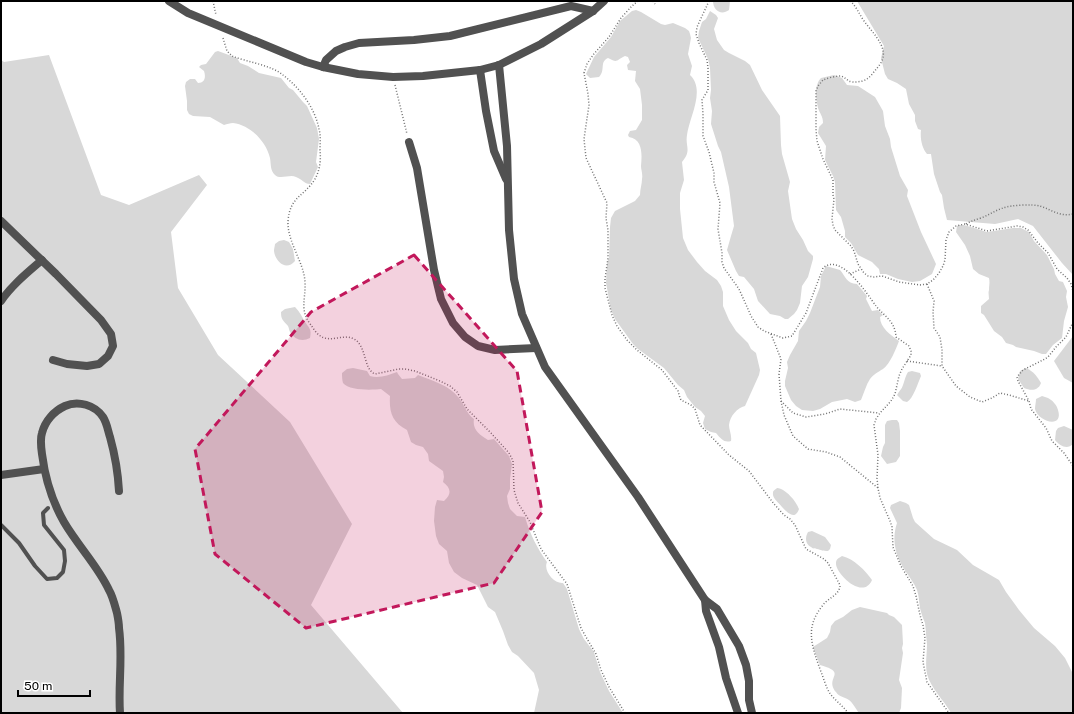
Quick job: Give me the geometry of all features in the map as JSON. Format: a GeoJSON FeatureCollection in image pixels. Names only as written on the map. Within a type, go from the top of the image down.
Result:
{"type":"FeatureCollection","features":[{"type":"Feature","properties":{"kind":"street"},"geometry":{"type":"LineString","coordinates":[[169,1],[188,13],[306,62],[358,74],[393,77],[423,76],[480,70],[499,65],[541,44],[593,12],[604,1]]}},
{"type":"Feature","properties":{"kind":"street"},"geometry":{"type":"LineString","coordinates":[[323,67],[326,60],[336,51],[359,43],[414,40],[450,36],[571,6],[593,12]]}},
{"type":"Feature","properties":{"kind":"street"},"geometry":{"type":"LineString","coordinates":[[499,65],[507,146],[509,230],[514,279],[522,314],[545,367],[638,497],[705,600],[717,609],[739,646],[746,665],[749,681],[749,700],[752,713]]}},
{"type":"Feature","properties":{"kind":"street"},"geometry":{"type":"LineString","coordinates":[[480,70],[494,151],[508,184]]}},
{"type":"Feature","properties":{"kind":"street"},"geometry":{"type":"LineString","coordinates":[[409,142],[417,168],[434,270],[441,299],[453,323],[465,337],[478,346],[495,350],[536,348]]}},
{"type":"Feature","properties":{"kind":"street"},"geometry":{"type":"LineString","coordinates":[[1,221],[42,260],[100,320],[111,334],[113,346],[108,356],[99,364],[87,366],[67,364],[53,360]]}},
{"type":"Feature","properties":{"kind":"street"},"geometry":{"type":"LineString","coordinates":[[1,301],[19,279],[42,260]]}},
{"type":"Feature","properties":{"kind":"street"},"geometry":{"type":"LineString","coordinates":[[119,491],[116,459],[108,429],[103,417],[85,404],[70,404],[63,407],[48,420],[41,434],[44,469],[54,502],[64,522],[96,568],[109,590],[118,615],[121,655],[120,713]]}},
{"type":"Feature","properties":{"kind":"street"},"geometry":{"type":"LineString","coordinates":[[1,475],[44,469]]}},
{"type":"Feature","properties":{"kind":"street"},"geometry":{"type":"LineString","coordinates":[[705,600],[706,611],[719,647],[726,678],[738,713]]}},
{"type":"Feature","properties":{"kind":"lane"},"geometry":{"type":"LineString","coordinates":[[1,525],[19,543],[35,566],[47,579],[57,578],[63,572],[65,561],[64,550],[44,525],[43,513],[48,508]]}},
{"type":"Feature","properties":{"kind":"path"},"geometry":{"type":"LineString","coordinates":[[213,1],[224,46],[227,52],[232,56],[274,69],[283,74],[303,93],[319,128],[321,161],[319,169],[313,182],[298,196],[292,205],[288,221],[288,228],[304,273],[305,284],[303,304],[304,313],[308,322],[318,335],[324,338],[354,339],[362,350],[372,373],[375,374],[405,369],[415,371],[450,386],[456,392],[467,409],[509,453],[513,462],[514,490],[518,503],[530,522],[541,549],[567,584],[581,628],[596,654],[601,670],[609,687],[625,713]]}},
{"type":"Feature","properties":{"kind":"path"},"geometry":{"type":"LineString","coordinates":[[638,1],[621,18],[609,37],[592,55],[584,73],[588,94],[584,145],[586,158],[607,203],[606,218],[608,230],[608,258],[605,288],[612,315],[617,326],[627,340],[662,370],[678,391],[681,400],[691,405],[700,425],[730,455],[749,471],[774,504],[795,525],[806,548],[828,563],[840,585],[840,588],[837,594],[832,596],[823,604],[814,618],[812,622],[811,640],[830,694],[848,713]]}},
{"type":"Feature","properties":{"kind":"path"},"geometry":{"type":"LineString","coordinates":[[709,1],[697,27],[696,34],[708,68],[708,90],[702,100],[703,136],[709,152],[714,173],[714,182],[720,203],[718,229],[722,262],[724,268],[739,289],[751,316],[758,327],[764,331],[783,338],[792,336],[806,313],[823,268],[826,265],[833,264],[850,274],[876,306],[894,325],[896,337],[909,346],[912,351],[899,376],[895,394],[880,413],[874,425],[878,454],[878,488],[880,498],[892,528],[893,547],[901,566],[913,586],[924,625],[924,662],[928,682],[949,713]]}},
{"type":"Feature","properties":{"kind":"path"},"geometry":{"type":"LineString","coordinates":[[850,1],[854,4],[880,43],[884,51],[884,58],[882,63],[867,79],[854,83],[840,76],[823,80],[821,82],[816,91],[816,129],[817,141],[823,159],[833,180],[833,224],[835,230],[851,246],[864,273],[868,276],[882,276],[900,282],[920,285],[927,284],[934,280],[943,266],[948,232],[956,226],[981,218],[1005,207],[1031,205],[1040,206],[1058,214],[1073,214]]}},
{"type":"Feature","properties":{"kind":"path"},"geometry":{"type":"LineString","coordinates":[[393,77],[409,142]]}},
{"type":"Feature","properties":{"kind":"path"},"geometry":{"type":"LineString","coordinates":[[965,224],[986,231],[1017,226],[1026,229],[1048,253],[1058,270],[1068,278],[1073,292]]}},
{"type":"Feature","properties":{"kind":"path"},"geometry":{"type":"LineString","coordinates":[[850,274],[861,269]]}},
{"type":"Feature","properties":{"kind":"path"},"geometry":{"type":"LineString","coordinates":[[927,284],[934,301],[934,328],[940,337],[942,366],[956,386],[970,397],[982,402],[1000,393],[1029,402]]}},
{"type":"Feature","properties":{"kind":"path"},"geometry":{"type":"LineString","coordinates":[[1073,322],[1066,337],[1048,357],[1023,370],[1017,377],[1031,409],[1042,421],[1052,441],[1073,466]]}},
{"type":"Feature","properties":{"kind":"path"},"geometry":{"type":"LineString","coordinates":[[771,334],[781,359],[779,374],[781,401],[784,415],[793,436],[808,449],[826,452],[840,457],[878,488]]}},
{"type":"Feature","properties":{"kind":"path"},"geometry":{"type":"LineString","coordinates":[[907,361],[942,366]]}},
{"type":"Feature","properties":{"kind":"path"},"geometry":{"type":"LineString","coordinates":[[781,401],[793,413],[806,417],[825,414],[840,409],[880,413]]}},
{"type":"Feature","properties":{"kind":"highlighted area"},"geometry":{"type":"Polygon","coordinates":[[[414,255],[517,371],[542,512],[494,583],[306,628],[215,554],[195,449],[311,312],[414,255]]]}},
{"type":"Feature","properties":{"kind":"shaded area"},"geometry":{"type":"Polygon","coordinates":[[[713,1],[730,1],[729,10],[726,12],[718,11],[714,7],[713,1]]]}},
{"type":"Feature","properties":{"kind":"shaded area"},"geometry":{"type":"Polygon","coordinates":[[[857,1],[1073,1],[1073,275],[1033,226],[1018,219],[995,224],[947,220],[942,195],[934,174],[931,154],[927,154],[925,152],[921,140],[921,130],[918,129],[915,121],[915,115],[909,104],[906,89],[888,79],[885,74],[881,58],[884,46],[857,1]]]}},
{"type":"Feature","properties":{"kind":"shaded area"},"geometry":{"type":"Polygon","coordinates":[[[636,10],[661,24],[665,25],[673,23],[685,28],[689,31],[691,38],[688,54],[692,66],[690,75],[695,81],[697,96],[688,128],[687,154],[682,162],[684,180],[680,193],[680,209],[683,238],[688,250],[697,262],[705,271],[717,280],[721,286],[723,292],[723,306],[729,320],[736,331],[756,353],[760,370],[745,406],[732,416],[729,425],[731,441],[724,441],[716,433],[705,429],[703,423],[705,416],[695,407],[687,397],[684,390],[664,368],[633,344],[615,319],[611,310],[606,283],[611,218],[615,211],[635,201],[640,195],[642,177],[641,148],[634,138],[629,137],[628,135],[630,131],[636,130],[642,120],[642,105],[640,89],[635,81],[636,71],[628,70],[627,65],[630,62],[628,57],[625,56],[616,61],[608,58],[605,60],[599,77],[590,78],[586,74],[594,57],[611,37],[620,21],[632,11],[636,10]]]}},
{"type":"Feature","properties":{"kind":"shaded area"},"geometry":{"type":"Polygon","coordinates":[[[710,11],[718,18],[714,29],[717,40],[724,50],[750,65],[762,90],[780,116],[782,154],[790,182],[788,191],[792,219],[808,251],[813,256],[808,277],[802,286],[800,303],[794,314],[788,319],[770,314],[758,301],[754,289],[744,277],[739,276],[727,250],[734,226],[729,187],[721,152],[711,124],[712,111],[710,98],[710,68],[708,59],[698,38],[702,22],[706,19],[710,11]]]}},
{"type":"Feature","properties":{"kind":"shaded area"},"geometry":{"type":"Polygon","coordinates":[[[218,51],[237,58],[240,63],[259,73],[281,78],[307,106],[317,128],[319,139],[316,162],[318,167],[310,184],[294,176],[280,177],[275,175],[271,169],[270,158],[265,146],[251,130],[239,124],[230,123],[224,125],[210,117],[193,116],[189,114],[187,110],[186,82],[190,79],[195,79],[198,83],[204,81],[204,71],[199,67],[206,64],[215,52],[218,51]]]}},
{"type":"Feature","properties":{"kind":"shaded area"},"geometry":{"type":"Polygon","coordinates":[[[49,55],[101,195],[129,205],[199,175],[207,185],[171,232],[178,288],[218,355],[290,422],[352,524],[311,605],[403,713],[1,713],[1,60],[4,62],[49,55]]]}},
{"type":"Feature","properties":{"kind":"shaded area"},"geometry":{"type":"Polygon","coordinates":[[[834,75],[842,78],[847,85],[858,86],[875,97],[883,111],[885,126],[900,176],[908,190],[907,196],[921,232],[936,264],[932,274],[920,281],[912,282],[898,279],[886,274],[880,274],[879,269],[872,262],[858,255],[851,243],[845,237],[841,217],[836,210],[835,182],[825,160],[826,146],[818,133],[819,127],[823,123],[818,108],[816,92],[817,84],[821,78],[834,75]]]}},
{"type":"Feature","properties":{"kind":"shaded area"},"geometry":{"type":"Polygon","coordinates":[[[960,225],[987,232],[1021,228],[1029,232],[1034,241],[1047,255],[1055,274],[1059,281],[1063,282],[1067,291],[1066,297],[1068,307],[1064,321],[1062,338],[1053,345],[1046,354],[1016,347],[1006,343],[1002,337],[994,331],[984,315],[981,313],[981,306],[989,299],[989,278],[979,274],[973,269],[970,256],[965,245],[956,232],[957,226],[960,225]]]}},
{"type":"Feature","properties":{"kind":"shaded area"},"geometry":{"type":"Polygon","coordinates":[[[284,240],[289,242],[293,249],[295,261],[288,265],[282,264],[276,258],[274,251],[275,244],[284,240]]]}},
{"type":"Feature","properties":{"kind":"shaded area"},"geometry":{"type":"Polygon","coordinates":[[[826,266],[840,270],[848,281],[857,284],[867,296],[866,299],[872,311],[878,310],[883,315],[880,317],[880,321],[884,328],[889,334],[899,341],[888,364],[870,379],[861,400],[855,402],[847,399],[832,402],[813,411],[802,410],[791,400],[785,386],[788,368],[787,362],[798,341],[799,331],[810,313],[820,287],[821,276],[826,266]]]}},
{"type":"Feature","properties":{"kind":"shaded area"},"geometry":{"type":"Polygon","coordinates":[[[295,307],[310,329],[310,338],[301,340],[294,337],[282,318],[281,312],[285,309],[295,307]]]}},
{"type":"Feature","properties":{"kind":"shaded area"},"geometry":{"type":"Polygon","coordinates":[[[1073,336],[1073,383],[1064,378],[1054,361],[1073,336]]]}},
{"type":"Feature","properties":{"kind":"shaded area"},"geometry":{"type":"Polygon","coordinates":[[[353,368],[367,371],[370,376],[373,377],[384,376],[397,372],[402,379],[415,378],[418,375],[446,387],[459,398],[467,412],[474,419],[474,426],[477,432],[488,440],[494,439],[509,456],[512,464],[510,489],[507,496],[510,509],[517,516],[525,517],[534,541],[547,562],[546,566],[548,573],[556,581],[563,583],[567,589],[579,629],[584,639],[594,652],[600,672],[609,691],[623,713],[534,713],[539,690],[534,673],[518,656],[512,652],[495,612],[488,607],[477,585],[462,578],[454,572],[449,563],[447,551],[439,544],[436,536],[434,521],[435,507],[437,500],[444,501],[450,491],[443,482],[443,471],[429,461],[428,454],[423,447],[411,442],[407,430],[398,424],[392,416],[390,396],[381,389],[356,389],[346,386],[343,383],[342,373],[347,369],[353,368]]]}},
{"type":"Feature","properties":{"kind":"shaded area"},"geometry":{"type":"Polygon","coordinates":[[[1026,368],[1035,374],[1041,383],[1038,388],[1029,390],[1024,388],[1018,379],[1020,371],[1026,368]]]}},
{"type":"Feature","properties":{"kind":"shaded area"},"geometry":{"type":"Polygon","coordinates":[[[912,371],[920,373],[921,376],[913,394],[907,402],[903,401],[897,395],[903,386],[908,372],[912,371]]]}},
{"type":"Feature","properties":{"kind":"shaded area"},"geometry":{"type":"Polygon","coordinates":[[[1042,396],[1053,401],[1059,416],[1057,420],[1050,422],[1037,414],[1035,409],[1036,399],[1042,396]]]}},
{"type":"Feature","properties":{"kind":"shaded area"},"geometry":{"type":"Polygon","coordinates":[[[897,420],[899,423],[900,456],[896,462],[887,464],[881,456],[885,443],[885,425],[887,421],[897,420]]]}},
{"type":"Feature","properties":{"kind":"shaded area"},"geometry":{"type":"Polygon","coordinates":[[[1064,426],[1073,430],[1073,444],[1068,447],[1059,444],[1055,440],[1056,431],[1058,428],[1064,426]]]}},
{"type":"Feature","properties":{"kind":"shaded area"},"geometry":{"type":"Polygon","coordinates":[[[777,488],[787,493],[796,502],[799,509],[797,513],[793,515],[789,513],[775,499],[773,492],[777,488]]]}},
{"type":"Feature","properties":{"kind":"shaded area"},"geometry":{"type":"Polygon","coordinates":[[[900,501],[909,505],[915,522],[934,539],[957,550],[973,565],[999,580],[1019,610],[1034,628],[1055,646],[1065,658],[1073,674],[1073,713],[951,713],[931,685],[927,674],[925,623],[920,610],[918,592],[897,555],[894,536],[897,523],[890,508],[891,505],[900,501]]]}},
{"type":"Feature","properties":{"kind":"shaded area"},"geometry":{"type":"Polygon","coordinates":[[[812,531],[825,537],[831,545],[828,551],[823,551],[809,546],[806,538],[808,532],[812,531]]]}},
{"type":"Feature","properties":{"kind":"shaded area"},"geometry":{"type":"Polygon","coordinates":[[[842,556],[855,562],[866,572],[872,580],[868,586],[862,588],[856,586],[850,583],[840,573],[836,563],[842,556]]]}},
{"type":"Feature","properties":{"kind":"shaded area"},"geometry":{"type":"Polygon","coordinates":[[[860,607],[887,613],[894,617],[902,625],[903,653],[899,680],[902,688],[901,708],[899,713],[859,713],[850,701],[836,692],[833,687],[835,673],[833,670],[820,665],[813,647],[827,638],[831,626],[835,621],[852,610],[860,607]]]}}]}
